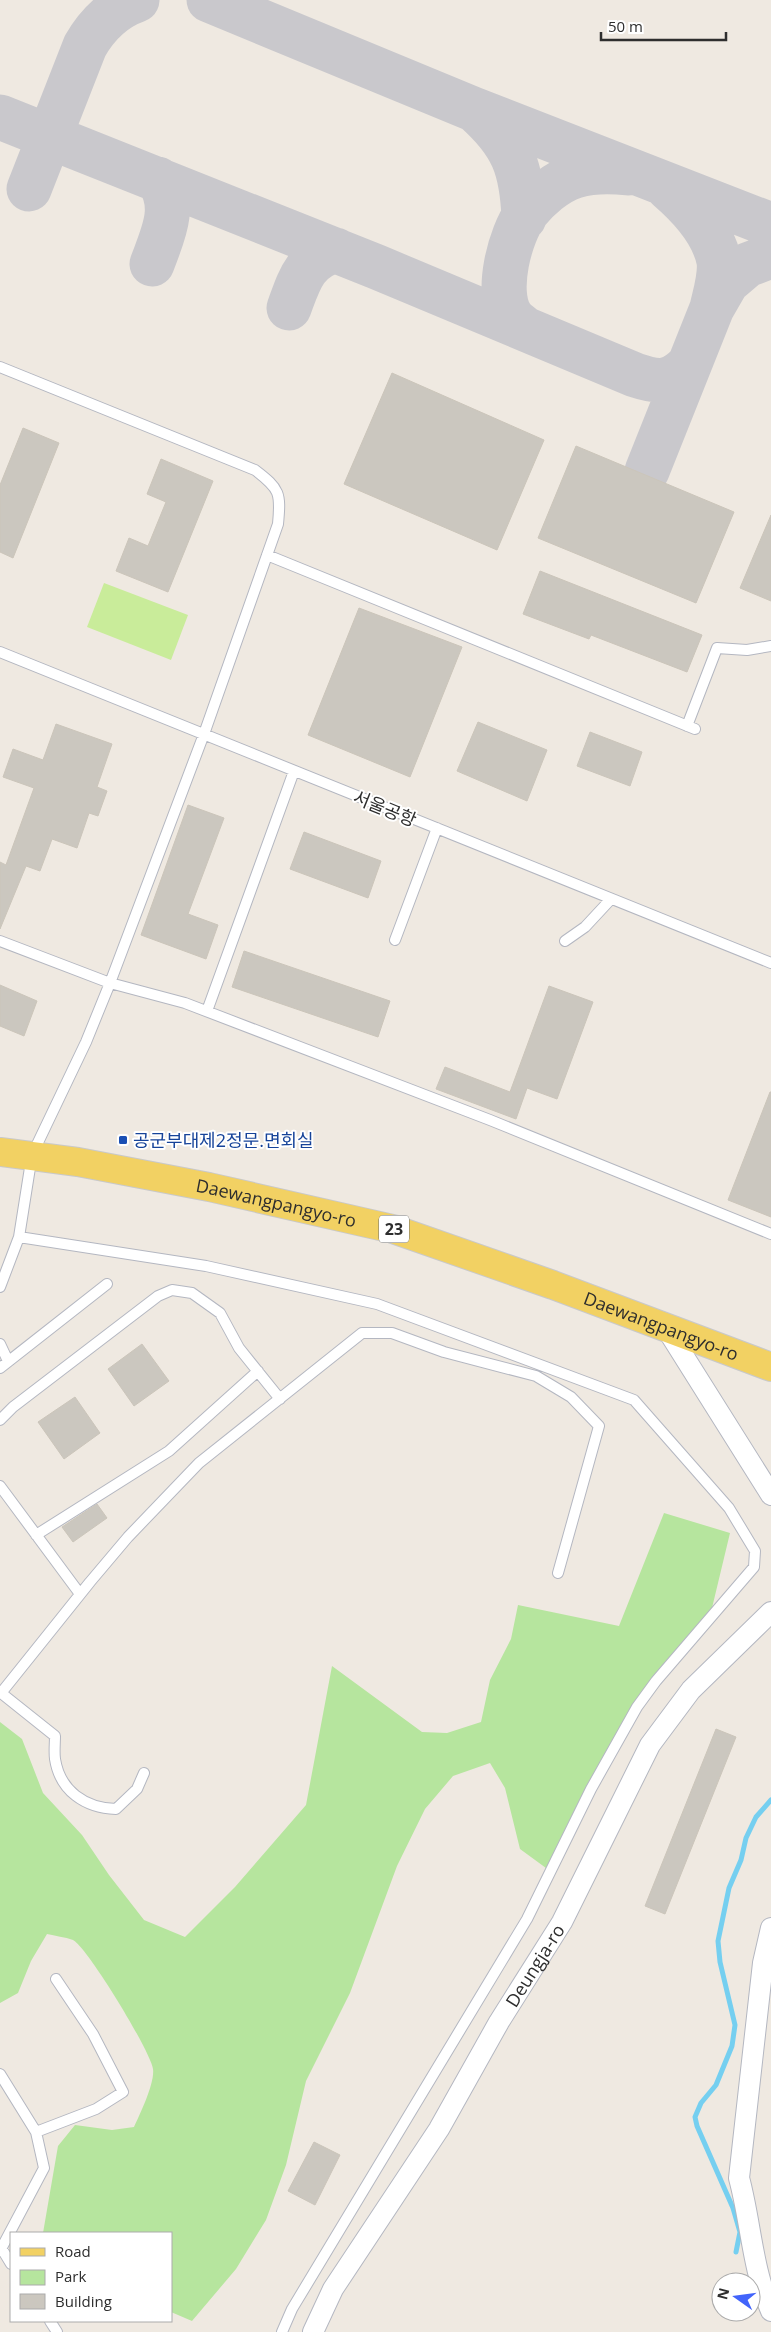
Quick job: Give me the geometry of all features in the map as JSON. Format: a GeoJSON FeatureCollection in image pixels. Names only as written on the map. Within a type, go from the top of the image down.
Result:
{"type":"FeatureCollection","features":[{"type":"Feature","properties":{"kind":"main road","name":"Daewangpangyo-ro"},"geometry":{"type":"LineString","coordinates":[[0,1152],[32,1155],[209,1187],[393,1229],[553,1285],[771,1367]]}},
{"type":"Feature","properties":{"kind":"street"},"geometry":{"type":"LineString","coordinates":[[666,1328],[771,1495]]}},
{"type":"Feature","properties":{"kind":"street","name":"Deungja-ro"},"geometry":{"type":"LineString","coordinates":[[313,2332],[333,2289],[439,2129],[499,2022],[562,1922],[650,1745],[691,1690],[771,1612]]}},
{"type":"Feature","properties":{"kind":"street"},"geometry":{"type":"LineString","coordinates":[[771,1928],[763,1963],[739,2178],[753,2253],[771,2311]]}},
{"type":"Feature","properties":{"kind":"lane"},"geometry":{"type":"LineString","coordinates":[[0,367],[255,470],[272,483],[280,500],[278,524],[204,734],[110,983],[86,1042],[32,1155],[19,1237],[0,1287]]}},
{"type":"Feature","properties":{"kind":"lane"},"geometry":{"type":"LineString","coordinates":[[267,555],[691,728],[717,648],[747,650],[771,646]]}},
{"type":"Feature","properties":{"kind":"lane","name":"서울공항"},"geometry":{"type":"LineString","coordinates":[[0,652],[771,963]]}},
{"type":"Feature","properties":{"kind":"lane"},"geometry":{"type":"LineString","coordinates":[[207,1011],[294,771]]}},
{"type":"Feature","properties":{"kind":"lane"},"geometry":{"type":"LineString","coordinates":[[395,940],[437,828]]}},
{"type":"Feature","properties":{"kind":"lane"},"geometry":{"type":"LineString","coordinates":[[565,941],[585,927],[611,899]]}},
{"type":"Feature","properties":{"kind":"lane"},"geometry":{"type":"LineString","coordinates":[[0,941],[110,983],[185,1003],[207,1011],[490,1120],[771,1234]]}},
{"type":"Feature","properties":{"kind":"lane"},"geometry":{"type":"LineString","coordinates":[[19,1237],[206,1266],[377,1304],[634,1400],[729,1508],[755,1550],[754,1567],[656,1681],[637,1707],[591,1789],[527,1920],[292,2309],[282,2332]]}},
{"type":"Feature","properties":{"kind":"lane"},"geometry":{"type":"LineString","coordinates":[[0,1368],[107,1284]]}},
{"type":"Feature","properties":{"kind":"lane"},"geometry":{"type":"LineString","coordinates":[[0,1420],[13,1407],[158,1296],[172,1290],[192,1293],[220,1313],[239,1348],[280,1399]]}},
{"type":"Feature","properties":{"kind":"lane"},"geometry":{"type":"LineString","coordinates":[[144,1773],[137,1789],[116,1808],[100,1808],[80,1799],[63,1784],[55,1760],[55,1736],[1,1693],[128,1537],[199,1463],[362,1333],[392,1332],[444,1352],[536,1376],[571,1397],[599,1426],[558,1573]]}},
{"type":"Feature","properties":{"kind":"lane"},"geometry":{"type":"LineString","coordinates":[[0,1344],[8,1361]]}},
{"type":"Feature","properties":{"kind":"lane"},"geometry":{"type":"LineString","coordinates":[[36,1535],[169,1451],[258,1371]]}},
{"type":"Feature","properties":{"kind":"lane"},"geometry":{"type":"LineString","coordinates":[[0,1486],[80,1594]]}},
{"type":"Feature","properties":{"kind":"lane"},"geometry":{"type":"LineString","coordinates":[[36,2132],[96,2109],[123,2092],[93,2034],[56,1979]]}},
{"type":"Feature","properties":{"kind":"lane"},"geometry":{"type":"LineString","coordinates":[[0,2074],[36,2132],[44,2168],[10,2232]]}},
{"type":"Feature","properties":{"kind":"lane"},"geometry":{"type":"LineString","coordinates":[[10,2233],[1,2250],[10,2263]]}},
{"type":"Feature","properties":{"kind":"green space"},"geometry":{"type":"Polygon","coordinates":[[[104,583],[188,615],[171,660],[87,627],[104,583]]]}},
{"type":"Feature","properties":{"kind":"green space"},"geometry":{"type":"Polygon","coordinates":[[[664,1513],[730,1533],[712,1608],[661,1669],[546,1868],[520,1849],[505,1788],[490,1763],[453,1776],[425,1809],[397,1866],[350,1993],[306,2081],[286,2165],[266,2220],[236,2269],[192,2321],[172,2312],[172,2232],[43,2232],[58,2146],[75,2125],[112,2130],[134,2127],[152,2082],[153,2069],[142,2043],[118,2001],[92,1961],[73,1940],[47,1934],[31,1961],[18,1993],[0,2003],[0,1722],[22,1739],[43,1793],[82,1835],[109,1875],[144,1920],[185,1937],[235,1887],[306,1805],[332,1666],[422,1732],[447,1733],[481,1722],[490,1680],[511,1639],[518,1605],[619,1626],[664,1513]]]}},
{"type":"Feature","properties":{"kind":"building"},"geometry":{"type":"Polygon","coordinates":[[[392,373],[544,440],[497,550],[344,484],[392,373]]]}},
{"type":"Feature","properties":{"kind":"building"},"geometry":{"type":"Polygon","coordinates":[[[23,428],[59,443],[13,558],[0,552],[0,485],[23,428]]]}},
{"type":"Feature","properties":{"kind":"building"},"geometry":{"type":"Polygon","coordinates":[[[576,446],[734,512],[696,603],[538,538],[576,446]]]}},
{"type":"Feature","properties":{"kind":"building"},"geometry":{"type":"Polygon","coordinates":[[[161,459],[213,481],[168,592],[116,571],[129,538],[148,546],[166,502],[147,494],[161,459]]]}},
{"type":"Feature","properties":{"kind":"building"},"geometry":{"type":"Polygon","coordinates":[[[771,515],[771,601],[740,588],[771,515]]]}},
{"type":"Feature","properties":{"kind":"building"},"geometry":{"type":"Polygon","coordinates":[[[540,571],[702,635],[687,672],[591,635],[589,639],[523,614],[540,571]]]}},
{"type":"Feature","properties":{"kind":"building"},"geometry":{"type":"Polygon","coordinates":[[[359,608],[462,647],[410,777],[308,735],[359,608]]]}},
{"type":"Feature","properties":{"kind":"building"},"geometry":{"type":"Polygon","coordinates":[[[478,722],[547,750],[527,801],[457,771],[478,722]]]}},
{"type":"Feature","properties":{"kind":"building"},"geometry":{"type":"Polygon","coordinates":[[[56,724],[112,744],[97,787],[107,791],[98,816],[89,813],[77,848],[52,839],[40,871],[26,866],[0,929],[0,862],[6,865],[34,788],[3,777],[13,749],[43,760],[56,724]]]}},
{"type":"Feature","properties":{"kind":"building"},"geometry":{"type":"Polygon","coordinates":[[[590,732],[642,752],[630,786],[577,766],[590,732]]]}},
{"type":"Feature","properties":{"kind":"building"},"geometry":{"type":"Polygon","coordinates":[[[188,805],[224,818],[188,914],[218,925],[206,959],[141,935],[188,805]]]}},
{"type":"Feature","properties":{"kind":"building"},"geometry":{"type":"Polygon","coordinates":[[[304,832],[381,861],[368,898],[290,869],[304,832]]]}},
{"type":"Feature","properties":{"kind":"building"},"geometry":{"type":"Polygon","coordinates":[[[244,951],[390,1001],[378,1037],[232,987],[244,951]]]}},
{"type":"Feature","properties":{"kind":"building"},"geometry":{"type":"Polygon","coordinates":[[[0,985],[37,1001],[24,1036],[0,1026],[0,985]]]}},
{"type":"Feature","properties":{"kind":"building"},"geometry":{"type":"Polygon","coordinates":[[[549,986],[593,1002],[557,1099],[527,1088],[516,1119],[436,1089],[445,1067],[510,1092],[549,986]]]}},
{"type":"Feature","properties":{"kind":"building"},"geometry":{"type":"Polygon","coordinates":[[[771,1092],[771,1217],[728,1200],[771,1092]]]}},
{"type":"Feature","properties":{"kind":"building"},"geometry":{"type":"Polygon","coordinates":[[[142,1344],[169,1381],[134,1406],[108,1369],[142,1344]]]}},
{"type":"Feature","properties":{"kind":"building"},"geometry":{"type":"Polygon","coordinates":[[[75,1397],[100,1433],[64,1459],[38,1422],[75,1397]]]}},
{"type":"Feature","properties":{"kind":"building"},"geometry":{"type":"Polygon","coordinates":[[[97,1504],[107,1518],[73,1542],[62,1527],[97,1504]]]}},
{"type":"Feature","properties":{"kind":"building"},"geometry":{"type":"Polygon","coordinates":[[[716,1729],[736,1737],[665,1914],[645,1906],[716,1729]]]}},
{"type":"Feature","properties":{"kind":"building"},"geometry":{"type":"Polygon","coordinates":[[[314,2142],[340,2155],[315,2205],[288,2191],[314,2142]]]}},
{"type":"Feature","properties":{"kind":"waterway"},"geometry":{"type":"LineString","coordinates":[[736,2252],[740,2232],[733,2208],[697,2126],[695,2117],[701,2103],[716,2085],[732,2046],[735,2025],[720,1962],[718,1941],[729,1888],[741,1860],[746,1838],[756,1817],[771,1800]]}},
{"type":"Feature","properties":{"kind":"taxiway"},"geometry":{"type":"LineString","coordinates":[[29,189],[85,46],[107,18],[129,3],[137,0]]}},
{"type":"Feature","properties":{"kind":"taxiway"},"geometry":{"type":"LineString","coordinates":[[209,0],[473,109],[771,225]]}},
{"type":"Feature","properties":{"kind":"taxiway"},"geometry":{"type":"LineString","coordinates":[[475,110],[498,134],[513,158],[521,185],[524,218]]}},
{"type":"Feature","properties":{"kind":"taxiway"},"geometry":{"type":"LineString","coordinates":[[0,117],[377,267],[635,375],[658,380],[670,379],[689,365]]}},
{"type":"Feature","properties":{"kind":"taxiway"},"geometry":{"type":"LineString","coordinates":[[525,329],[511,316],[506,305],[504,278],[510,249],[526,213],[548,191],[561,182],[575,176],[594,172],[628,173]]}},
{"type":"Feature","properties":{"kind":"taxiway"},"geometry":{"type":"LineString","coordinates":[[152,264],[164,231],[167,210],[164,189],[158,179]]}},
{"type":"Feature","properties":{"kind":"taxiway"},"geometry":{"type":"LineString","coordinates":[[668,188],[700,220],[716,250],[719,261],[719,273],[712,308]]}},
{"type":"Feature","properties":{"kind":"taxiway"},"geometry":{"type":"LineString","coordinates":[[289,308],[304,272],[317,259],[336,250]]}},
{"type":"Feature","properties":{"kind":"taxiway"},"geometry":{"type":"LineString","coordinates":[[647,471],[712,308],[727,282],[747,265],[771,256]]}},
{"type":"Feature","properties":{"kind":"place","name":"공군부대제2정문.면회실"},"geometry":{"type":"Point","coordinates":[123,1140]}}]}
